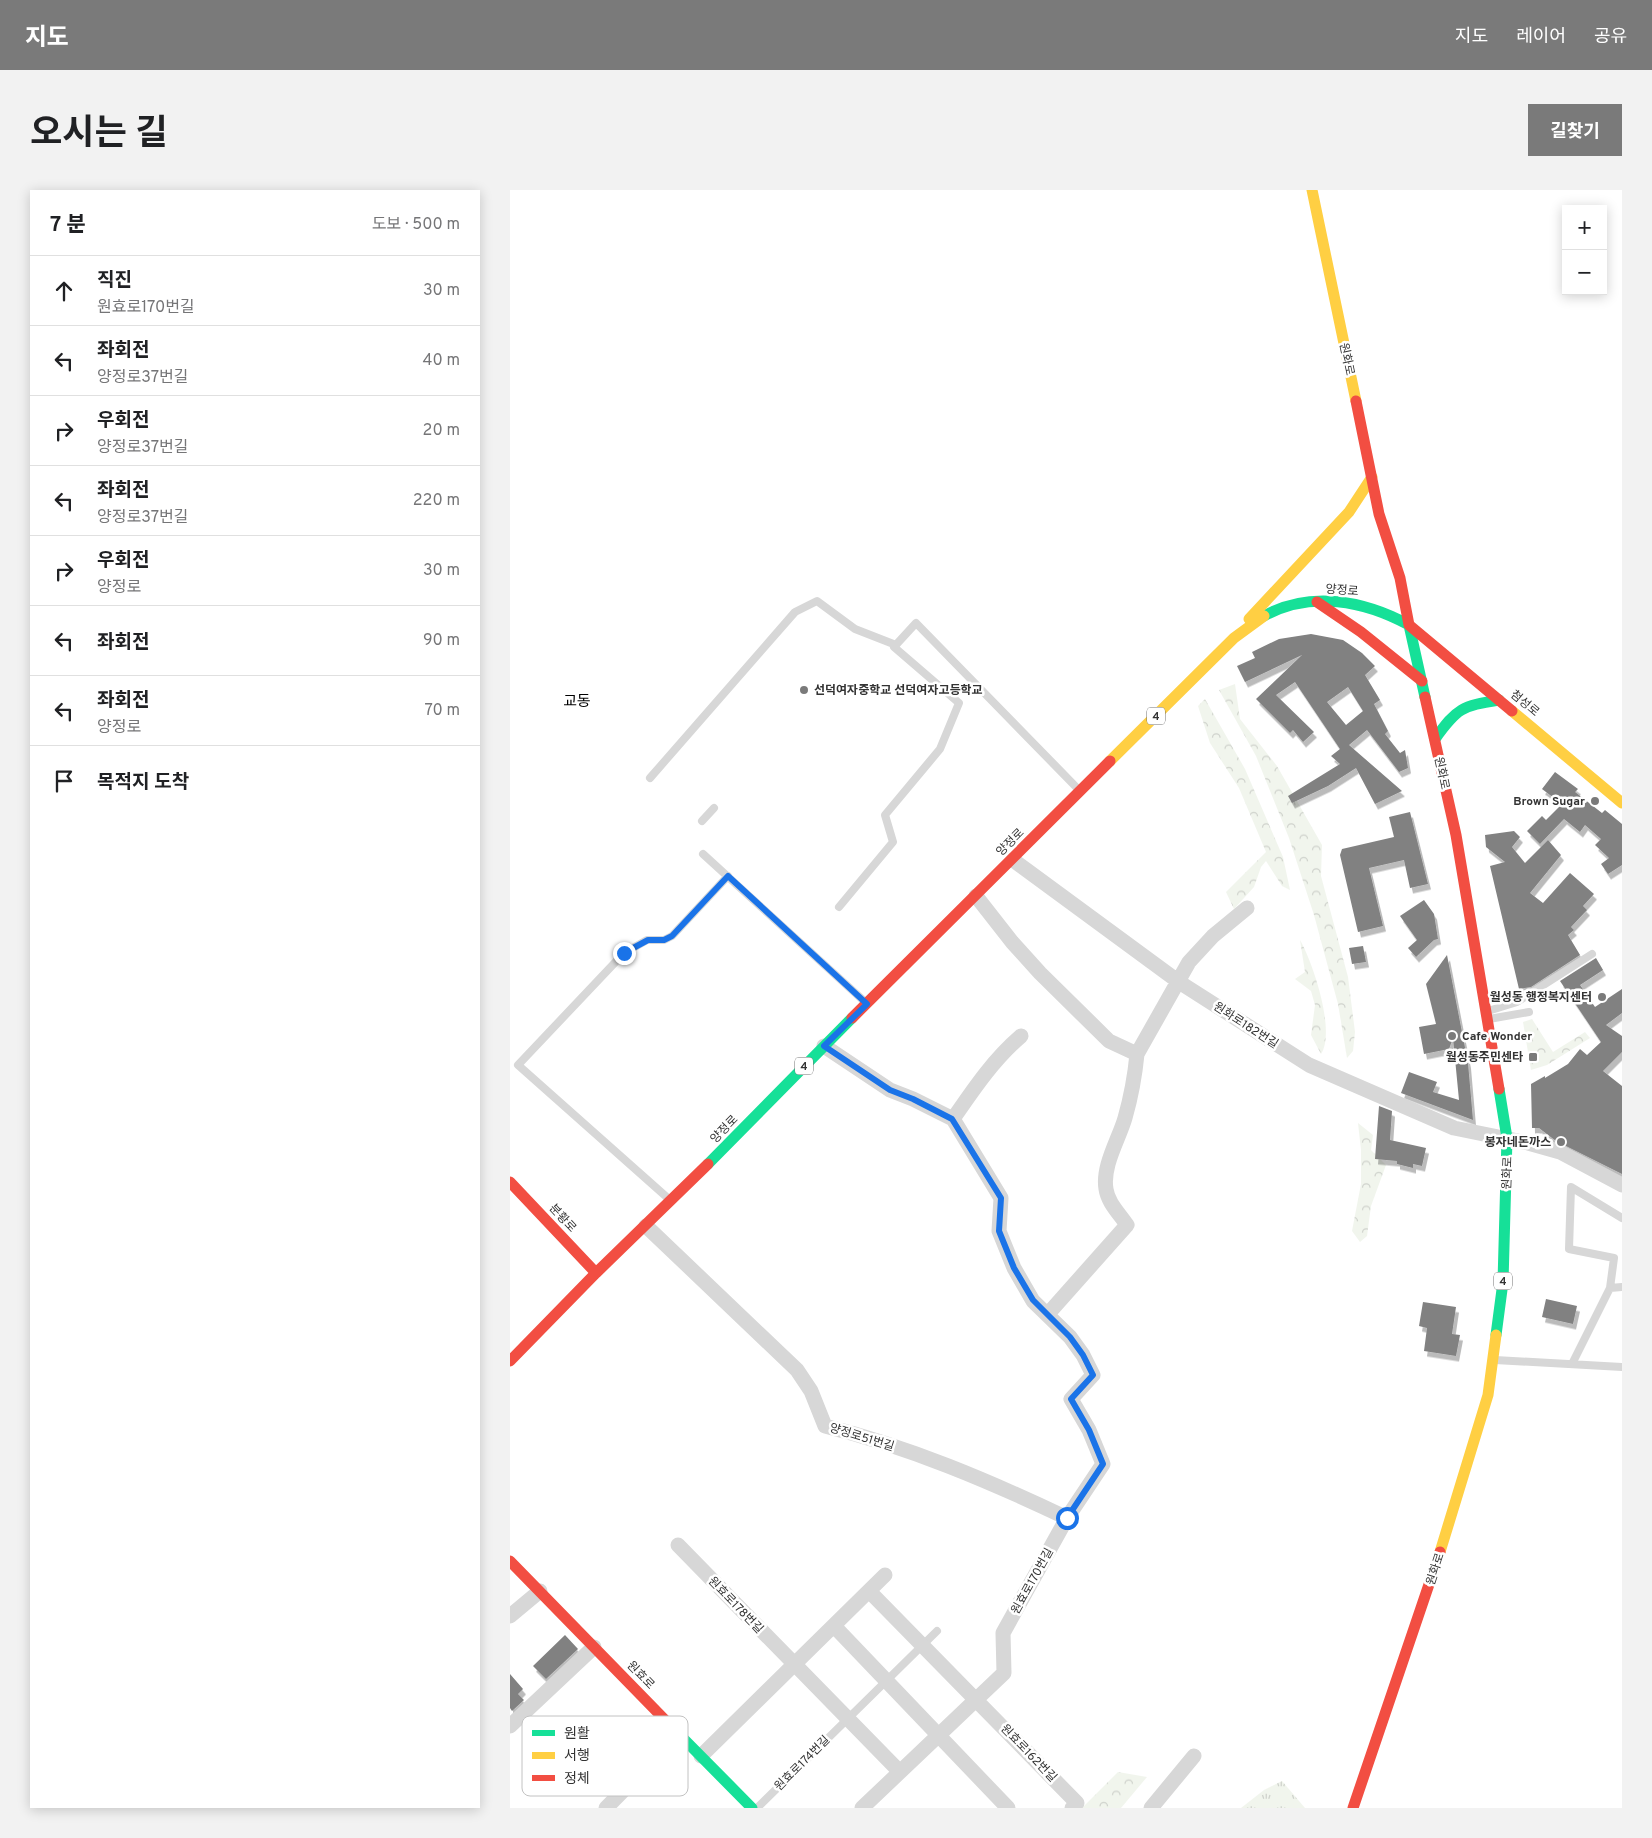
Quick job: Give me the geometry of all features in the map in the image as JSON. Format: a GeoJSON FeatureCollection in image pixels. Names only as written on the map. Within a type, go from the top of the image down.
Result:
{"type":"FeatureCollection","features":[{"type":"Feature","properties":{"kind":"main road","name":"원화로"},"geometry":{"type":"LineString","coordinates":[[1312,190],[1379,514],[1385,527],[1400,578],[1456,835],[1507,1138],[1503,1282],[1488,1395],[1447,1532],[1353,1808]]}},
{"type":"Feature","properties":{"kind":"main road","name":"원화로"},"geometry":{"type":"LineString","coordinates":[[1322,190],[1390,512],[1385,527]]}},
{"type":"Feature","properties":{"kind":"main road"},"geometry":{"type":"LineString","coordinates":[[1234,638],[1269,594],[1344,520],[1366,492],[1372,478]]}},
{"type":"Feature","properties":{"kind":"main road"},"geometry":{"type":"LineString","coordinates":[[1317,602],[1361,632],[1422,681]]}},
{"type":"Feature","properties":{"kind":"main road","name":"양정로"},"geometry":{"type":"LineString","coordinates":[[510,1361],[1234,638],[1254,622],[1276,610],[1300,603],[1356,603],[1391,613],[1410,625]]}},
{"type":"Feature","properties":{"kind":"main road","name":"첨성로"},"geometry":{"type":"LineString","coordinates":[[1410,625],[1622,803]]}},
{"type":"Feature","properties":{"kind":"main road"},"geometry":{"type":"LineString","coordinates":[[1435,739],[1452,714],[1461,706],[1499,700]]}},
{"type":"Feature","properties":{"kind":"main road","name":"분황로"},"geometry":{"type":"LineString","coordinates":[[510,1182],[596,1273]]}},
{"type":"Feature","properties":{"kind":"main road","name":"원효로"},"geometry":{"type":"LineString","coordinates":[[510,1561],[661,1716]]}},
{"type":"Feature","properties":{"kind":"main road","name":"원효로"},"geometry":{"type":"LineString","coordinates":[[688,1743],[750,1807]]}},
{"type":"Feature","properties":{"kind":"street","name":"원화로182번길"},"geometry":{"type":"LineString","coordinates":[[1012,860],[1178,982],[1309,1065],[1454,1128],[1507,1138],[1560,1152],[1622,1185]]}},
{"type":"Feature","properties":{"kind":"street"},"geometry":{"type":"LineString","coordinates":[[976,896],[1012,942],[1040,973],[1109,1041],[1137,1054]]}},
{"type":"Feature","properties":{"kind":"street"},"geometry":{"type":"LineString","coordinates":[[824,1046],[890,1090],[913,1099],[952,1119],[1001,1198],[999,1231],[1014,1268],[1033,1300],[1047,1315],[1127,1225],[1108,1199],[1105,1186],[1108,1166],[1125,1118],[1135,1079],[1137,1054],[1189,962],[1213,936],[1247,908]]}},
{"type":"Feature","properties":{"kind":"street"},"geometry":{"type":"LineString","coordinates":[[952,1119],[986,1073],[1007,1048],[1021,1036]]}},
{"type":"Feature","properties":{"kind":"street","name":"양정로51번길"},"geometry":{"type":"LineString","coordinates":[[646,1226],[797,1370],[812,1391],[825,1426],[871,1438],[997,1485],[1067,1518]]}},
{"type":"Feature","properties":{"kind":"street","name":"원효로170번길"},"geometry":{"type":"LineString","coordinates":[[862,1808],[1004,1673],[1002,1633],[1067,1518],[1103,1464],[1089,1430],[1071,1399],[1093,1375],[1079,1349],[1047,1315]]}},
{"type":"Feature","properties":{"kind":"street","name":"원효로178번길"},"geometry":{"type":"LineString","coordinates":[[678,1545],[794,1664]]}},
{"type":"Feature","properties":{"kind":"street"},"geometry":{"type":"LineString","coordinates":[[701,1756],[886,1575]]}},
{"type":"Feature","properties":{"kind":"street"},"geometry":{"type":"LineString","coordinates":[[510,1616],[540,1591]]}},
{"type":"Feature","properties":{"kind":"street"},"geometry":{"type":"LineString","coordinates":[[868,1591],[977,1699]]}},
{"type":"Feature","properties":{"kind":"street"},"geometry":{"type":"LineString","coordinates":[[834,1626],[1008,1808]]}},
{"type":"Feature","properties":{"kind":"street"},"geometry":{"type":"LineString","coordinates":[[510,1726],[594,1647]]}},
{"type":"Feature","properties":{"kind":"street"},"geometry":{"type":"LineString","coordinates":[[794,1664],[900,1772]]}},
{"type":"Feature","properties":{"kind":"street","name":"원효로162번길"},"geometry":{"type":"LineString","coordinates":[[977,1699],[1077,1803],[1072,1808]]}},
{"type":"Feature","properties":{"kind":"street"},"geometry":{"type":"LineString","coordinates":[[1152,1808],[1194,1756]]}},
{"type":"Feature","properties":{"kind":"street"},"geometry":{"type":"LineString","coordinates":[[606,1808],[618,1796]]}},
{"type":"Feature","properties":{"kind":"lane"},"geometry":{"type":"LineString","coordinates":[[650,778],[795,612],[818,601],[855,629],[896,645]]}},
{"type":"Feature","properties":{"kind":"lane"},"geometry":{"type":"LineString","coordinates":[[839,908],[893,842],[885,815],[940,749],[959,703],[894,647],[916,623],[1080,792]]}},
{"type":"Feature","properties":{"kind":"lane"},"geometry":{"type":"LineString","coordinates":[[702,821],[714,808]]}},
{"type":"Feature","properties":{"kind":"lane"},"geometry":{"type":"LineString","coordinates":[[703,854],[867,1004]]}},
{"type":"Feature","properties":{"kind":"lane"},"geometry":{"type":"LineString","coordinates":[[672,1201],[518,1065],[624,953],[648,940],[664,940],[672,936],[728,876]]}},
{"type":"Feature","properties":{"kind":"lane"},"geometry":{"type":"LineString","coordinates":[[1487,1015],[1517,1002],[1592,954]]}},
{"type":"Feature","properties":{"kind":"lane"},"geometry":{"type":"LineString","coordinates":[[1487,1015],[1529,1012]]}},
{"type":"Feature","properties":{"kind":"lane"},"geometry":{"type":"LineString","coordinates":[[1572,1364],[1610,1288],[1614,1258],[1569,1249],[1571,1187],[1622,1218]]}},
{"type":"Feature","properties":{"kind":"lane"},"geometry":{"type":"LineString","coordinates":[[1610,1288],[1622,1287]]}},
{"type":"Feature","properties":{"kind":"lane"},"geometry":{"type":"LineString","coordinates":[[1493,1360],[1622,1367]]}},
{"type":"Feature","properties":{"kind":"lane","name":"원효로174번길"},"geometry":{"type":"LineString","coordinates":[[750,1807],[848,1718],[936,1631]]}},
{"type":"Feature","properties":{"kind":"green space"},"geometry":{"type":"Polygon","coordinates":[[[1235,684],[1240,719],[1277,766],[1322,845],[1321,876],[1348,977],[1355,1032],[1353,1051],[1347,1058],[1338,1004],[1314,915],[1289,838],[1256,756],[1219,690],[1235,684]]]}},
{"type":"Feature","properties":{"kind":"green space"},"geometry":{"type":"Polygon","coordinates":[[[1205,699],[1245,769],[1283,857],[1290,890],[1282,886],[1266,861],[1261,867],[1254,887],[1234,909],[1226,892],[1266,852],[1239,788],[1210,743],[1198,706],[1205,699]]]}},
{"type":"Feature","properties":{"kind":"green space"},"geometry":{"type":"Polygon","coordinates":[[[1300,940],[1311,964],[1321,997],[1326,1030],[1325,1043],[1321,1054],[1311,1035],[1315,1005],[1311,991],[1295,979],[1305,972],[1300,940]]]}},
{"type":"Feature","properties":{"kind":"green space"},"geometry":{"type":"Polygon","coordinates":[[[1532,1019],[1553,1052],[1585,1032],[1590,1038],[1547,1065],[1531,1070],[1523,1022],[1532,1019]]]}},
{"type":"Feature","properties":{"kind":"green space"},"geometry":{"type":"Polygon","coordinates":[[[1358,1123],[1373,1135],[1371,1150],[1386,1165],[1371,1206],[1367,1236],[1360,1242],[1352,1231],[1361,1184],[1361,1150],[1358,1123]]]}},
{"type":"Feature","properties":{"kind":"green space"},"geometry":{"type":"Polygon","coordinates":[[[1118,1772],[1147,1777],[1121,1808],[1082,1808],[1118,1772]]]}},
{"type":"Feature","properties":{"kind":"green space"},"geometry":{"type":"Polygon","coordinates":[[[1282,1781],[1305,1808],[1241,1808],[1264,1790],[1282,1781]]]}},
{"type":"Feature","properties":{"kind":"building"},"geometry":{"type":"Polygon","coordinates":[[[1311,634],[1343,640],[1362,653],[1375,666],[1365,675],[1380,700],[1374,704],[1388,731],[1385,734],[1400,753],[1405,750],[1408,768],[1399,772],[1367,730],[1349,745],[1402,791],[1375,804],[1356,768],[1328,786],[1292,803],[1288,796],[1340,764],[1331,756],[1340,749],[1295,682],[1276,695],[1314,732],[1303,742],[1293,730],[1290,733],[1256,699],[1302,655],[1245,682],[1237,666],[1255,658],[1252,652],[1279,639],[1311,634]],[[1348,687],[1327,702],[1346,725],[1363,711],[1348,687]]]}},
{"type":"Feature","properties":{"kind":"building"},"geometry":{"type":"Polygon","coordinates":[[[1555,772],[1578,789],[1575,792],[1602,813],[1605,810],[1622,824],[1622,865],[1608,874],[1601,864],[1609,858],[1595,845],[1601,839],[1585,825],[1580,832],[1564,819],[1540,844],[1527,831],[1542,816],[1546,820],[1562,804],[1542,789],[1555,772]]]}},
{"type":"Feature","properties":{"kind":"building"},"geometry":{"type":"Polygon","coordinates":[[[1410,812],[1428,884],[1410,888],[1404,860],[1369,868],[1383,926],[1358,932],[1340,855],[1342,849],[1394,837],[1389,817],[1410,812]]]}},
{"type":"Feature","properties":{"kind":"building"},"geometry":{"type":"Polygon","coordinates":[[[1514,831],[1520,837],[1512,847],[1525,863],[1548,840],[1561,855],[1530,893],[1543,903],[1570,873],[1594,894],[1583,906],[1587,910],[1571,927],[1574,930],[1568,935],[1580,955],[1531,987],[1519,989],[1490,866],[1505,862],[1486,847],[1485,835],[1514,831]]]}},
{"type":"Feature","properties":{"kind":"building"},"geometry":{"type":"Polygon","coordinates":[[[1424,900],[1434,914],[1438,939],[1434,940],[1416,957],[1408,948],[1417,940],[1400,916],[1424,900]]]}},
{"type":"Feature","properties":{"kind":"building"},"geometry":{"type":"Polygon","coordinates":[[[1363,946],[1366,962],[1352,964],[1349,948],[1363,946]]]}},
{"type":"Feature","properties":{"kind":"building"},"geometry":{"type":"Polygon","coordinates":[[[1447,955],[1468,1063],[1473,1120],[1401,1093],[1409,1072],[1437,1082],[1433,1092],[1459,1100],[1453,1038],[1449,1049],[1424,1054],[1419,1027],[1436,1024],[1426,984],[1447,955]]]}},
{"type":"Feature","properties":{"kind":"building"},"geometry":{"type":"Polygon","coordinates":[[[1596,958],[1603,970],[1580,985],[1595,1007],[1622,989],[1622,1013],[1606,1025],[1622,1036],[1622,1052],[1603,1071],[1622,1086],[1622,1174],[1556,1141],[1539,1128],[1532,1128],[1531,1084],[1568,1064],[1580,1049],[1587,1055],[1601,1042],[1560,981],[1596,958]]]}},
{"type":"Feature","properties":{"kind":"building"},"geometry":{"type":"Polygon","coordinates":[[[1379,1106],[1392,1111],[1390,1140],[1426,1148],[1422,1166],[1413,1164],[1413,1168],[1397,1164],[1397,1161],[1375,1159],[1379,1106]]]}},
{"type":"Feature","properties":{"kind":"building"},"geometry":{"type":"Polygon","coordinates":[[[1546,1299],[1577,1306],[1573,1324],[1542,1317],[1546,1299]]]}},
{"type":"Feature","properties":{"kind":"building"},"geometry":{"type":"Polygon","coordinates":[[[1423,1302],[1456,1307],[1452,1334],[1460,1335],[1456,1356],[1424,1351],[1427,1328],[1419,1326],[1423,1302]]]}},
{"type":"Feature","properties":{"kind":"building"},"geometry":{"type":"Polygon","coordinates":[[[565,1635],[578,1649],[546,1679],[533,1666],[565,1635]]]}},
{"type":"Feature","properties":{"kind":"building"},"geometry":{"type":"Polygon","coordinates":[[[510,1674],[523,1689],[518,1694],[524,1700],[512,1711],[510,1708],[510,1674]]]}},
{"type":"Feature","properties":{"kind":"traffic: fast"},"geometry":{"type":"LineString","coordinates":[[1264,616],[1300,603],[1338,602],[1374,610],[1409,625],[1425,697]]}},
{"type":"Feature","properties":{"kind":"traffic: fast"},"geometry":{"type":"LineString","coordinates":[[1435,739],[1449,721],[1461,710],[1476,704],[1499,700]]}},
{"type":"Feature","properties":{"kind":"traffic: fast"},"geometry":{"type":"LineString","coordinates":[[708,1164],[852,1018]]}},
{"type":"Feature","properties":{"kind":"traffic: fast"},"geometry":{"type":"LineString","coordinates":[[1496,1335],[1503,1282],[1507,1138],[1499,1089]]}},
{"type":"Feature","properties":{"kind":"traffic: fast"},"geometry":{"type":"LineString","coordinates":[[688,1743],[752,1808]]}},
{"type":"Feature","properties":{"kind":"traffic: slow"},"geometry":{"type":"LineString","coordinates":[[1312,190],[1356,401]]}},
{"type":"Feature","properties":{"kind":"traffic: slow"},"geometry":{"type":"LineString","coordinates":[[1249,619],[1349,512],[1372,477]]}},
{"type":"Feature","properties":{"kind":"traffic: slow"},"geometry":{"type":"LineString","coordinates":[[1110,761],[1234,638],[1264,616]]}},
{"type":"Feature","properties":{"kind":"traffic: slow"},"geometry":{"type":"LineString","coordinates":[[1512,711],[1622,803]]}},
{"type":"Feature","properties":{"kind":"traffic: slow"},"geometry":{"type":"LineString","coordinates":[[1440,1552],[1488,1395],[1496,1335]]}},
{"type":"Feature","properties":{"kind":"traffic: jam"},"geometry":{"type":"LineString","coordinates":[[1356,401],[1379,514],[1400,578],[1409,625],[1512,711]]}},
{"type":"Feature","properties":{"kind":"traffic: jam"},"geometry":{"type":"LineString","coordinates":[[1317,602],[1361,632],[1422,681]]}},
{"type":"Feature","properties":{"kind":"traffic: jam"},"geometry":{"type":"LineString","coordinates":[[1425,697],[1456,835],[1499,1089]]}},
{"type":"Feature","properties":{"kind":"traffic: jam"},"geometry":{"type":"LineString","coordinates":[[852,1018],[1110,761]]}},
{"type":"Feature","properties":{"kind":"traffic: jam"},"geometry":{"type":"LineString","coordinates":[[510,1182],[596,1273],[708,1164]]}},
{"type":"Feature","properties":{"kind":"traffic: jam"},"geometry":{"type":"LineString","coordinates":[[510,1361],[596,1273]]}},
{"type":"Feature","properties":{"kind":"traffic: jam"},"geometry":{"type":"LineString","coordinates":[[1353,1808],[1440,1552]]}},
{"type":"Feature","properties":{"kind":"traffic: jam"},"geometry":{"type":"LineString","coordinates":[[510,1561],[661,1716]]}},
{"type":"Feature","properties":{"kind":"place","name":"선덕여자중학교 선덕여자고등학교"},"geometry":{"type":"Point","coordinates":[804,690]}},
{"type":"Feature","properties":{"kind":"place","name":"Brown Sugar"},"geometry":{"type":"Point","coordinates":[1595,801]}},
{"type":"Feature","properties":{"kind":"place","name":"월성동 행정복지센터"},"geometry":{"type":"Point","coordinates":[1602,997]}},
{"type":"Feature","properties":{"kind":"place","name":"Cafe Wonder"},"geometry":{"type":"Point","coordinates":[1452,1036]}},
{"type":"Feature","properties":{"kind":"place","name":"월성동주민센타"},"geometry":{"type":"Point","coordinates":[1533,1057]}},
{"type":"Feature","properties":{"kind":"place","name":"봉자네돈까스"},"geometry":{"type":"Point","coordinates":[1561,1142]}},
{"type":"Feature","properties":{"kind":"district","name":"교동"},"geometry":{"type":"Point","coordinates":[577,701]}},
{"type":"Feature","properties":{"kind":"route"},"geometry":{"type":"LineString","coordinates":[[624,953],[648,940],[664,940],[672,936],[728,876],[867,1004],[824,1046],[890,1090],[913,1099],[952,1119],[1001,1198],[999,1231],[1014,1268],[1033,1300],[1070,1337],[1083,1355],[1093,1375],[1071,1399],[1089,1430],[1103,1464],[1075,1509],[1067,1518]]}}]}
